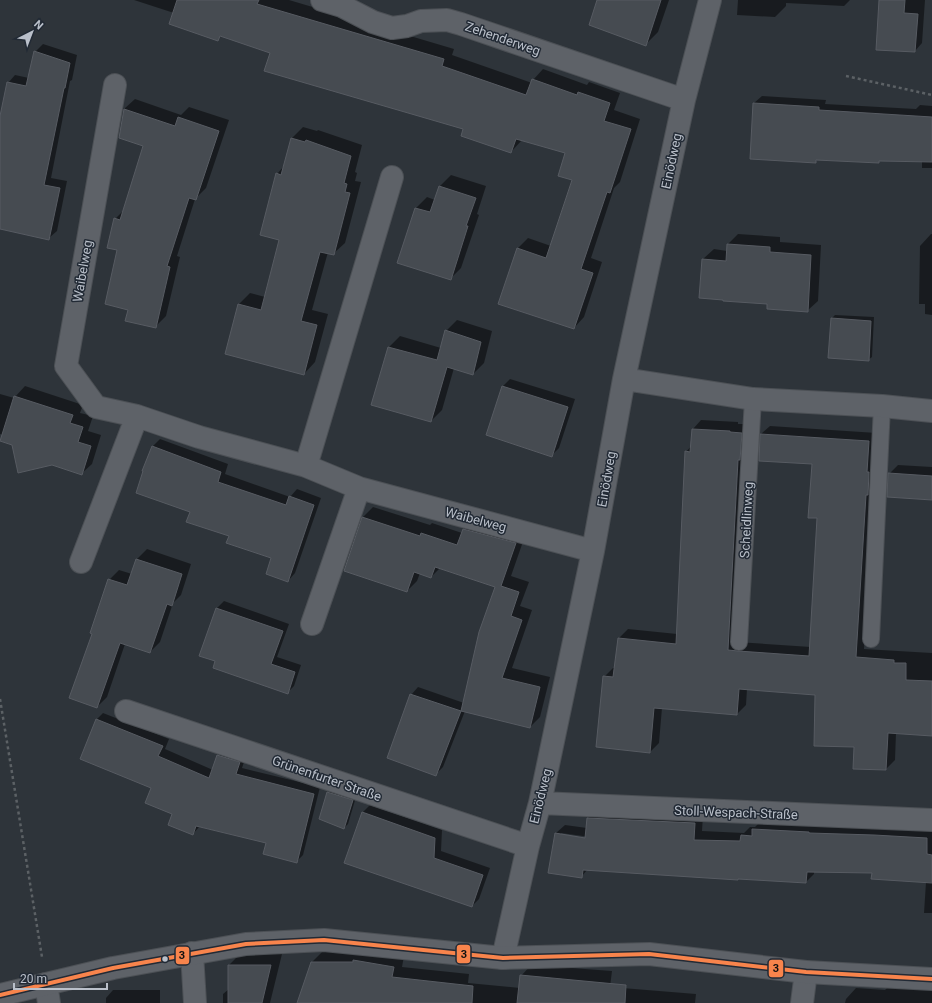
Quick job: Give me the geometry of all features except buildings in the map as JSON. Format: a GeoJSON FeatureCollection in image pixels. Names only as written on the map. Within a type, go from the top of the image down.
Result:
{"type":"FeatureCollection","features":[{"type":"Feature","properties":{"kind":"street","name":"Zehenderweg"},"geometry":{"type":"LineString","coordinates":[[322,0],[342,6],[373,22],[392,28],[407,26],[422,20],[447,20],[684,100]]}},
{"type":"Feature","properties":{"kind":"street","name":"Einödweg"},"geometry":{"type":"LineString","coordinates":[[503,958],[528,846],[540,803],[593,551],[624,379],[684,100],[710,0]]}},
{"type":"Feature","properties":{"kind":"street","name":"Waibelweg"},"geometry":{"type":"LineString","coordinates":[[115,86],[66,366],[96,407],[137,416],[199,437],[306,466],[359,488],[593,551]]}},
{"type":"Feature","properties":{"kind":"street"},"geometry":{"type":"LineString","coordinates":[[306,466],[392,177]]}},
{"type":"Feature","properties":{"kind":"street"},"geometry":{"type":"LineString","coordinates":[[624,379],[753,399],[882,406],[932,411]]}},
{"type":"Feature","properties":{"kind":"street"},"geometry":{"type":"LineString","coordinates":[[81,562],[137,416]]}},
{"type":"Feature","properties":{"kind":"street"},"geometry":{"type":"LineString","coordinates":[[312,624],[359,488]]}},
{"type":"Feature","properties":{"kind":"street","name":"Grünenfurter Straße"},"geometry":{"type":"LineString","coordinates":[[126,711],[528,846]]}},
{"type":"Feature","properties":{"kind":"street","name":"Stoll-Wespach-Straße"},"geometry":{"type":"LineString","coordinates":[[540,803],[932,820]]}},
{"type":"Feature","properties":{"kind":"street"},"geometry":{"type":"LineString","coordinates":[[0,995],[25,988],[48,994],[113,968],[192,953],[246,944],[324,940],[503,958],[649,954],[806,972],[932,979]]}},
{"type":"Feature","properties":{"kind":"street"},"geometry":{"type":"LineString","coordinates":[[192,953],[195,1003]]}},
{"type":"Feature","properties":{"kind":"street"},"geometry":{"type":"LineString","coordinates":[[802,1003],[806,972]]}},
{"type":"Feature","properties":{"kind":"lane","name":"Scheidlinweg"},"geometry":{"type":"LineString","coordinates":[[739,642],[753,399]]}},
{"type":"Feature","properties":{"kind":"lane"},"geometry":{"type":"LineString","coordinates":[[871,639],[882,406]]}},
{"type":"Feature","properties":{"kind":"path"},"geometry":{"type":"LineString","coordinates":[[846,76],[932,95]]}},
{"type":"Feature","properties":{"kind":"path"},"geometry":{"type":"LineString","coordinates":[[0,699],[48,994]]}},
{"type":"Feature","properties":{"kind":"transit line","name":"3"},"geometry":{"type":"LineString","coordinates":[[0,995],[113,968],[246,944],[324,940],[503,958],[649,954],[806,972],[932,979]]}}]}
